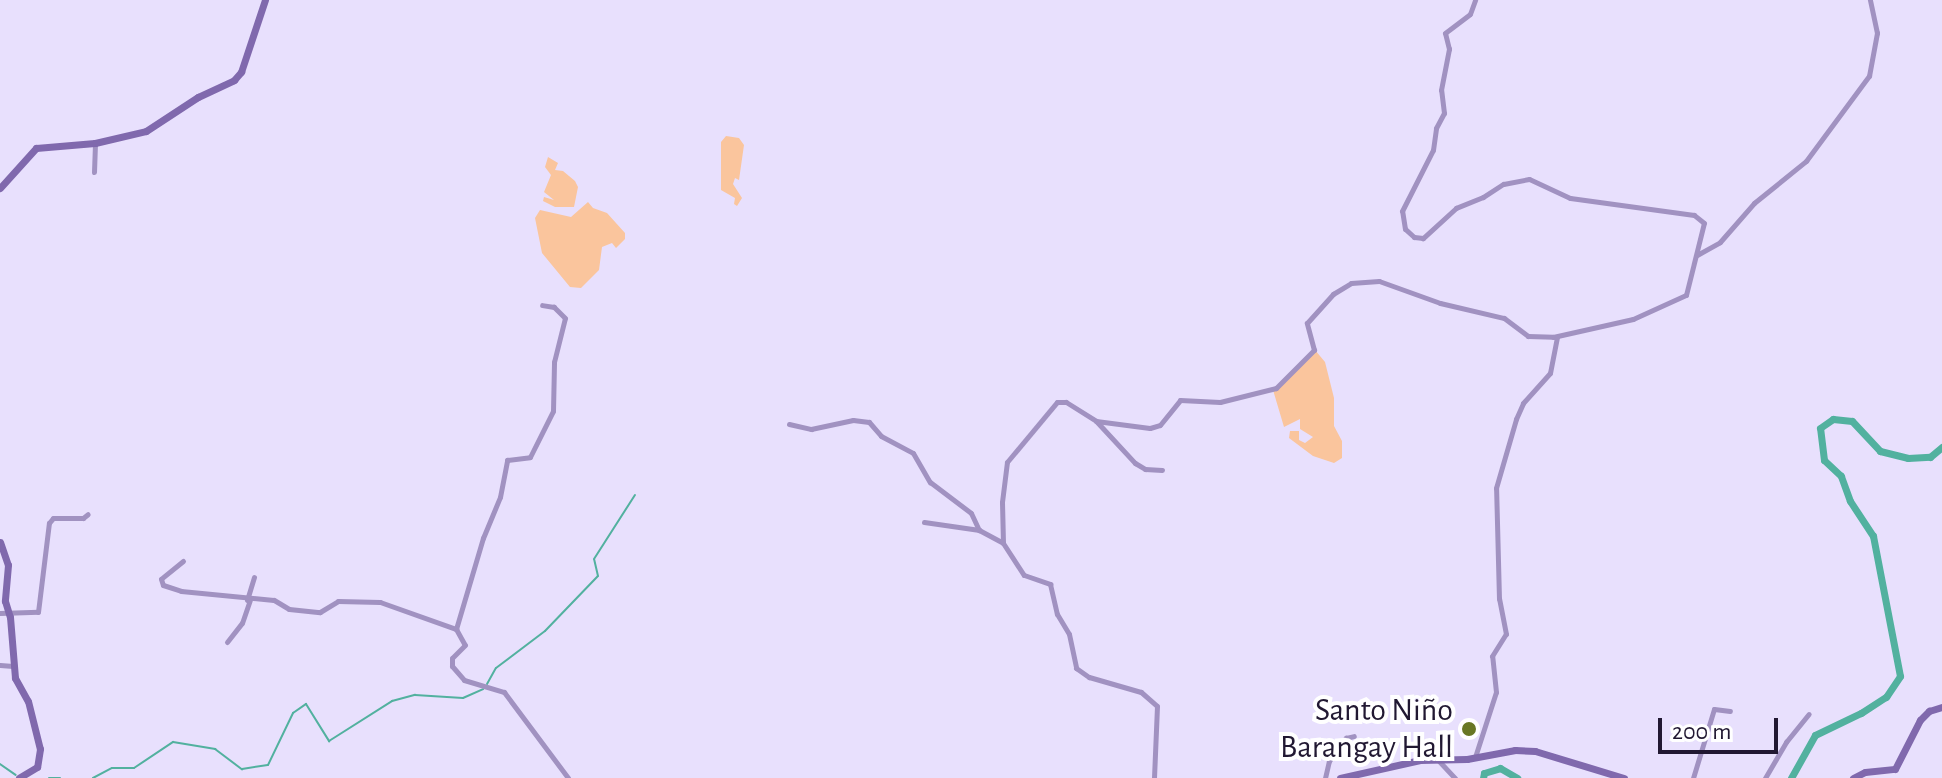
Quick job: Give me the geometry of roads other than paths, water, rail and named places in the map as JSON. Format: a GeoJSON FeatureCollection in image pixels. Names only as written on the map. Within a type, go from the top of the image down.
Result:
{"type":"FeatureCollection","features":[{"type":"Feature","properties":{"kind":"street"},"geometry":{"type":"LineString","coordinates":[[0,188],[36,148],[95,143],[153,128],[198,97],[234,80],[241,72],[265,0]]}},
{"type":"Feature","properties":{"kind":"street"},"geometry":{"type":"LineString","coordinates":[[1096,421],[1155,427],[1180,400],[1220,402],[1280,387],[1314,350],[1307,323],[1333,294],[1351,283],[1379,281],[1440,303],[1494,314],[1528,336],[1557,337],[1633,319],[1686,295],[1704,223],[1699,216],[1570,198],[1529,179],[1503,184],[1483,197],[1456,208],[1440,219],[1423,238],[1414,237],[1405,229],[1402,211],[1433,150],[1436,128],[1444,113],[1441,90],[1449,49],[1445,33],[1470,14],[1475,0]]}},
{"type":"Feature","properties":{"kind":"street"},"geometry":{"type":"LineString","coordinates":[[1697,255],[1720,242],[1754,203],[1806,161],[1869,76],[1877,37],[1870,0]]}},
{"type":"Feature","properties":{"kind":"street"},"geometry":{"type":"LineString","coordinates":[[94,172],[95,143]]}},
{"type":"Feature","properties":{"kind":"street"},"geometry":{"type":"LineString","coordinates":[[456,629],[483,538],[500,497],[507,460],[530,457],[553,411],[554,362],[565,318],[554,307],[542,305]]}},
{"type":"Feature","properties":{"kind":"street"},"geometry":{"type":"LineString","coordinates":[[1475,757],[1496,692],[1492,656],[1506,634],[1499,599],[1496,488],[1516,419],[1523,403],[1550,373],[1557,337]]}},
{"type":"Feature","properties":{"kind":"street"},"geometry":{"type":"LineString","coordinates":[[1003,543],[1004,482],[1013,452],[1026,442],[1057,402],[1066,402],[1096,421],[1135,463],[1145,469],[1162,470]]}},
{"type":"Feature","properties":{"kind":"street"},"geometry":{"type":"LineString","coordinates":[[789,424],[811,429],[853,420],[869,422],[881,436],[913,453],[930,482],[971,513],[979,530]]}},
{"type":"Feature","properties":{"kind":"street"},"geometry":{"type":"LineString","coordinates":[[5,614],[38,612],[51,519],[88,514]]}},
{"type":"Feature","properties":{"kind":"street"},"geometry":{"type":"LineString","coordinates":[[924,522],[979,530],[1003,543],[1024,575],[1050,584],[1057,614],[1069,634],[1076,668],[1089,677],[1141,692],[1157,706],[1154,778]]}},
{"type":"Feature","properties":{"kind":"street"},"geometry":{"type":"LineString","coordinates":[[0,542],[8,565],[5,614],[15,678],[28,701],[40,749],[37,767],[22,777]]}},
{"type":"Feature","properties":{"kind":"street"},"geometry":{"type":"LineString","coordinates":[[183,561],[161,579],[163,585],[181,591],[248,600],[274,600],[287,609],[320,612],[338,601],[380,602],[456,629],[465,645],[452,658],[452,666],[464,680],[493,686],[504,692],[568,778]]}},
{"type":"Feature","properties":{"kind":"street"},"geometry":{"type":"LineString","coordinates":[[227,642],[242,623],[254,577]]}},
{"type":"Feature","properties":{"kind":"street"},"geometry":{"type":"LineString","coordinates":[[0,665],[13,666]]}},
{"type":"Feature","properties":{"kind":"street"},"geometry":{"type":"LineString","coordinates":[[1853,778],[1865,772],[1895,769],[1920,720],[1929,711],[1942,707]]}},
{"type":"Feature","properties":{"kind":"street"},"geometry":{"type":"LineString","coordinates":[[1693,778],[1714,709],[1730,711]]}},
{"type":"Feature","properties":{"kind":"street"},"geometry":{"type":"LineString","coordinates":[[1765,778],[1786,742],[1809,714]]}},
{"type":"Feature","properties":{"kind":"street"},"geometry":{"type":"LineString","coordinates":[[1325,778],[1329,761],[1346,738],[1354,736]]}},
{"type":"Feature","properties":{"kind":"street"},"geometry":{"type":"LineString","coordinates":[[1340,778],[1502,751],[1535,751],[1608,776],[1624,778]]}},
{"type":"Feature","properties":{"kind":"street"},"geometry":{"type":"LineString","coordinates":[[1438,760],[1455,778]]}},
{"type":"Feature","properties":{"kind":"waterway"},"geometry":{"type":"LineString","coordinates":[[1791,778],[1815,735],[1886,697],[1900,676],[1873,536],[1850,501],[1841,476],[1824,460],[1820,428],[1833,419],[1852,421],[1880,451],[1908,458],[1930,457],[1942,447]]}},
{"type":"Feature","properties":{"kind":"waterway"},"geometry":{"type":"LineString","coordinates":[[487,684],[496,668],[545,631],[598,576],[594,559],[635,495]]}},
{"type":"Feature","properties":{"kind":"waterway"},"geometry":{"type":"LineString","coordinates":[[93,778],[112,768],[134,768],[173,742],[215,749],[242,769],[268,765],[293,713],[306,704],[329,741],[392,701],[415,695],[463,698],[483,689]]}},
{"type":"Feature","properties":{"kind":"waterway"},"geometry":{"type":"LineString","coordinates":[[0,764],[16,775]]}},
{"type":"Feature","properties":{"kind":"waterway"},"geometry":{"type":"LineString","coordinates":[[1483,778],[1484,773],[1500,768],[1517,778]]}},
{"type":"Feature","properties":{"kind":"waterway"},"geometry":{"type":"LineString","coordinates":[[49,778],[60,778]]}},
{"type":"Feature","properties":{"kind":"place","name":"Santo Niño Barangay Hall"},"geometry":{"type":"Point","coordinates":[1469,729]}}]}
